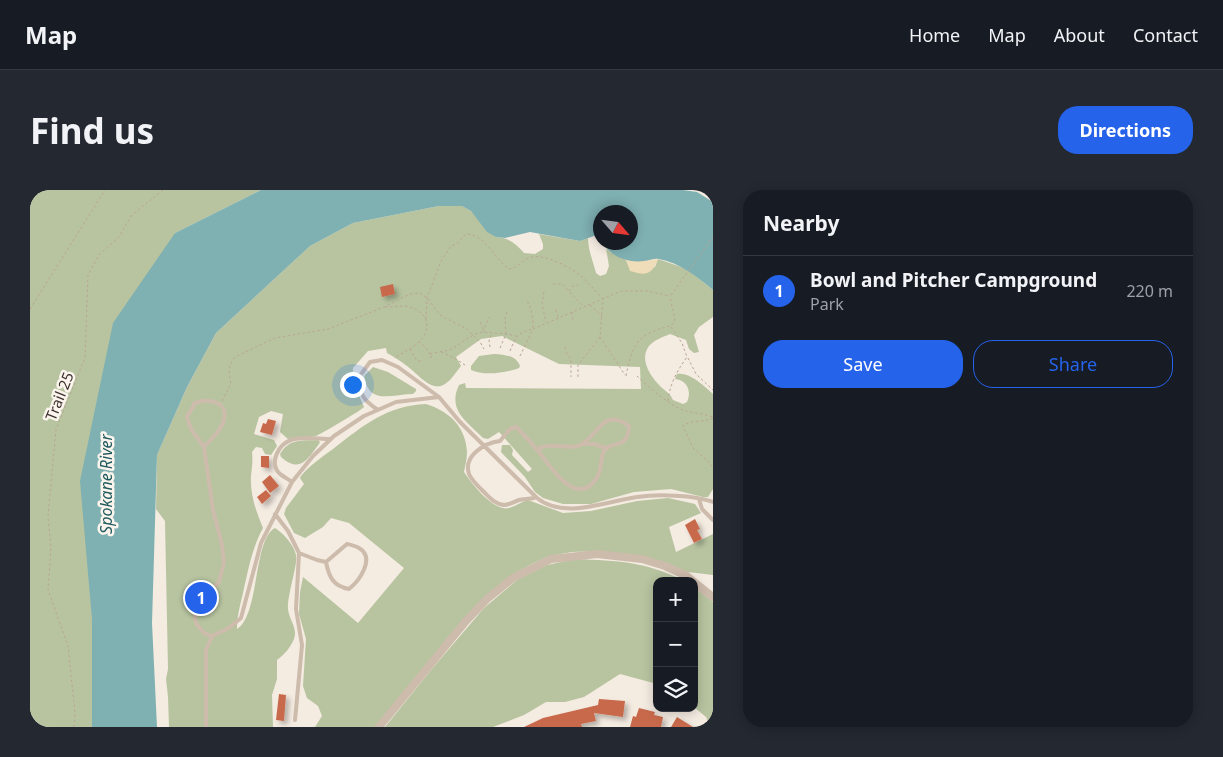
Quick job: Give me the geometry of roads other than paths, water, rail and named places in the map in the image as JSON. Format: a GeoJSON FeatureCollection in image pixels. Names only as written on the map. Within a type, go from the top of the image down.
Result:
{"type":"FeatureCollection","features":[{"type":"Feature","properties":{"kind":"street"},"geometry":{"type":"LineString","coordinates":[[379,727],[466,621],[487,599],[512,578],[551,559],[597,554],[642,559],[665,566],[688,577]]}},
{"type":"Feature","properties":{"kind":"street"},"geometry":{"type":"LineString","coordinates":[[698,584],[713,597]]}},
{"type":"Feature","properties":{"kind":"lane"},"geometry":{"type":"LineString","coordinates":[[378,410],[365,402],[360,388],[359,377],[370,362],[382,360],[398,367],[440,397],[483,446],[540,500],[554,506],[567,508],[592,507],[637,497],[670,494],[713,502]]}},
{"type":"Feature","properties":{"kind":"lane"},"geometry":{"type":"LineString","coordinates":[[206,727],[206,650],[212,636],[229,628],[241,618],[261,543],[292,482],[312,456],[331,439],[364,416],[396,402],[440,397]]}},
{"type":"Feature","properties":{"kind":"lane"},"geometry":{"type":"LineString","coordinates":[[204,447],[222,426],[224,414],[220,404],[207,400],[195,402],[187,417],[191,429],[204,447],[213,510],[222,544],[224,563],[219,582],[198,604],[194,613],[197,625],[204,633],[212,636]]}},
{"type":"Feature","properties":{"kind":"lane"},"geometry":{"type":"LineString","coordinates":[[537,450],[549,446],[571,447],[582,444],[594,444],[606,448],[619,445],[626,439],[629,426],[619,420],[605,422],[582,444]]}},
{"type":"Feature","properties":{"kind":"lane"},"geometry":{"type":"LineString","coordinates":[[534,498],[519,500],[506,505],[498,503],[474,482],[470,475],[468,467],[473,454],[483,446],[500,441],[510,429],[516,427],[556,475],[570,486],[580,489],[590,486],[597,478],[606,448]]}},
{"type":"Feature","properties":{"kind":"lane"},"geometry":{"type":"LineString","coordinates":[[292,482],[279,474],[275,468],[277,453],[282,446],[290,440],[304,438],[331,439]]}},
{"type":"Feature","properties":{"kind":"lane"},"geometry":{"type":"LineString","coordinates":[[698,499],[702,509],[713,520]]}},
{"type":"Feature","properties":{"kind":"lane"},"geometry":{"type":"LineString","coordinates":[[275,514],[288,531],[299,553],[296,609],[302,645],[295,720]]}},
{"type":"Feature","properties":{"kind":"lane"},"geometry":{"type":"LineString","coordinates":[[347,544],[360,548],[365,556],[366,565],[357,582],[349,589],[336,584],[330,576],[326,562],[347,544]]}},
{"type":"Feature","properties":{"kind":"lane"},"geometry":{"type":"LineString","coordinates":[[299,553],[326,562]]}},
{"type":"Feature","properties":{"kind":"water","name":"Spokane River"},"geometry":{"type":"Polygon","coordinates":[[[261,190],[683,190],[697,192],[713,202],[713,290],[688,271],[667,261],[657,259],[646,261],[626,260],[608,250],[638,250],[638,205],[593,205],[593,236],[580,241],[530,232],[505,238],[496,237],[487,232],[471,211],[462,206],[439,206],[353,223],[310,246],[216,333],[187,387],[157,455],[152,623],[157,727],[92,727],[92,619],[80,481],[113,323],[175,233],[261,190]]]}},
{"type":"Feature","properties":{"kind":"place","name":"Bowl and Pitcher Campground"},"geometry":{"type":"Point","coordinates":[201,598]}}]}
